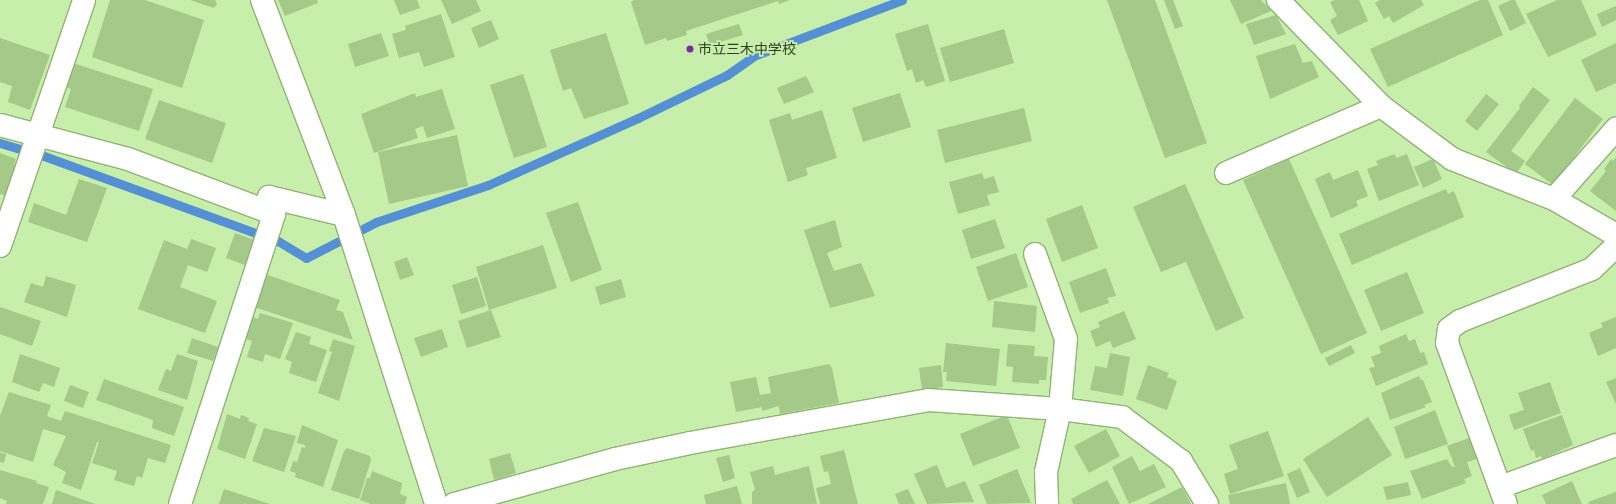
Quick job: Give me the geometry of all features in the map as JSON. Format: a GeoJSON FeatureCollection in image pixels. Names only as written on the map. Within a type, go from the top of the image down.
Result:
{"type":"FeatureCollection","features":[{"type":"Feature","properties":{"kind":"street"},"geometry":{"type":"LineString","coordinates":[[0,246],[36,136],[84,0]]}},
{"type":"Feature","properties":{"kind":"street"},"geometry":{"type":"LineString","coordinates":[[262,0],[344,216],[436,504]]}},
{"type":"Feature","properties":{"kind":"street"},"geometry":{"type":"LineString","coordinates":[[1278,0],[1381,106],[1452,159],[1554,199],[1616,235]]}},
{"type":"Feature","properties":{"kind":"street"},"geometry":{"type":"LineString","coordinates":[[1226,173],[1381,106]]}},
{"type":"Feature","properties":{"kind":"street"},"geometry":{"type":"LineString","coordinates":[[0,125],[36,136],[128,159],[274,214]]}},
{"type":"Feature","properties":{"kind":"street"},"geometry":{"type":"LineString","coordinates":[[1554,199],[1616,128]]}},
{"type":"Feature","properties":{"kind":"street"},"geometry":{"type":"LineString","coordinates":[[180,504],[274,214],[269,197],[344,216]]}},
{"type":"Feature","properties":{"kind":"street"},"geometry":{"type":"LineString","coordinates":[[1616,246],[1592,269],[1460,321],[1449,329],[1447,342],[1503,496],[1616,445]]}},
{"type":"Feature","properties":{"kind":"street"},"geometry":{"type":"LineString","coordinates":[[1035,254],[1066,339],[1060,409],[1046,472],[1047,504]]}},
{"type":"Feature","properties":{"kind":"street"},"geometry":{"type":"LineString","coordinates":[[454,504],[623,457],[928,400],[1060,409],[1122,417],[1181,461],[1207,504]]}},
{"type":"Feature","properties":{"kind":"building"},"geometry":{"type":"Polygon","coordinates":[[[110,0],[145,0],[204,20],[182,88],[92,57],[110,0]]]}},
{"type":"Feature","properties":{"kind":"building"},"geometry":{"type":"Polygon","coordinates":[[[190,0],[215,0],[217,4],[214,8],[190,0]]]}},
{"type":"Feature","properties":{"kind":"building"},"geometry":{"type":"Polygon","coordinates":[[[278,0],[317,0],[318,3],[285,16],[278,0]]]}},
{"type":"Feature","properties":{"kind":"building"},"geometry":{"type":"Polygon","coordinates":[[[394,0],[417,0],[420,8],[400,15],[394,0]]]}},
{"type":"Feature","properties":{"kind":"building"},"geometry":{"type":"Polygon","coordinates":[[[441,0],[476,0],[481,11],[452,24],[441,0]]]}},
{"type":"Feature","properties":{"kind":"building"},"geometry":{"type":"Polygon","coordinates":[[[634,0],[790,0],[779,4],[778,1],[686,31],[687,35],[667,41],[666,38],[645,45],[631,2],[634,0]]]}},
{"type":"Feature","properties":{"kind":"building"},"geometry":{"type":"Polygon","coordinates":[[[1107,0],[1155,0],[1207,143],[1165,158],[1107,0]]]}},
{"type":"Feature","properties":{"kind":"building"},"geometry":{"type":"Polygon","coordinates":[[[1164,0],[1173,0],[1183,26],[1175,29],[1164,0]]]}},
{"type":"Feature","properties":{"kind":"building"},"geometry":{"type":"Polygon","coordinates":[[[1230,0],[1261,0],[1271,11],[1241,24],[1230,0]]]}},
{"type":"Feature","properties":{"kind":"building"},"geometry":{"type":"Polygon","coordinates":[[[1335,0],[1359,0],[1368,21],[1338,35],[1330,20],[1337,16],[1330,2],[1335,0]]]}},
{"type":"Feature","properties":{"kind":"building"},"geometry":{"type":"Polygon","coordinates":[[[1380,0],[1421,0],[1424,5],[1393,23],[1389,16],[1384,19],[1375,3],[1380,0]]]}},
{"type":"Feature","properties":{"kind":"building"},"geometry":{"type":"Polygon","coordinates":[[[1480,0],[1488,0],[1503,35],[1388,87],[1370,49],[1480,0]]]}},
{"type":"Feature","properties":{"kind":"building"},"geometry":{"type":"Polygon","coordinates":[[[1511,0],[1515,0],[1526,23],[1510,31],[1498,6],[1511,0]]]}},
{"type":"Feature","properties":{"kind":"building"},"geometry":{"type":"Polygon","coordinates":[[[1557,0],[1581,0],[1597,35],[1548,57],[1526,14],[1557,0]]]}},
{"type":"Feature","properties":{"kind":"building"},"geometry":{"type":"Polygon","coordinates":[[[1616,6],[1616,20],[1602,27],[1597,14],[1616,6]]]}},
{"type":"Feature","properties":{"kind":"building"},"geometry":{"type":"Polygon","coordinates":[[[441,14],[455,57],[424,67],[419,52],[399,58],[392,34],[406,30],[405,26],[441,14]]]}},
{"type":"Feature","properties":{"kind":"building"},"geometry":{"type":"Polygon","coordinates":[[[1276,15],[1286,34],[1254,45],[1246,24],[1276,15]]]}},
{"type":"Feature","properties":{"kind":"building"},"geometry":{"type":"Polygon","coordinates":[[[491,20],[499,39],[479,48],[471,28],[491,20]]]}},
{"type":"Feature","properties":{"kind":"building"},"geometry":{"type":"Polygon","coordinates":[[[739,24],[743,35],[710,45],[706,34],[739,24]]]}},
{"type":"Feature","properties":{"kind":"building"},"geometry":{"type":"Polygon","coordinates":[[[928,24],[945,81],[926,87],[923,80],[916,83],[912,69],[907,71],[895,34],[928,24]]]}},
{"type":"Feature","properties":{"kind":"building"},"geometry":{"type":"Polygon","coordinates":[[[1004,29],[1014,63],[950,82],[940,48],[1004,29]]]}},
{"type":"Feature","properties":{"kind":"building"},"geometry":{"type":"Polygon","coordinates":[[[381,33],[389,56],[355,67],[348,44],[381,33]]]}},
{"type":"Feature","properties":{"kind":"building"},"geometry":{"type":"Polygon","coordinates":[[[606,33],[629,104],[584,119],[571,88],[563,91],[550,50],[606,33]]]}},
{"type":"Feature","properties":{"kind":"building"},"geometry":{"type":"Polygon","coordinates":[[[0,38],[50,55],[30,110],[8,102],[12,86],[0,82],[0,38]]]}},
{"type":"Feature","properties":{"kind":"building"},"geometry":{"type":"Polygon","coordinates":[[[1616,43],[1616,83],[1596,92],[1581,60],[1616,43]]]}},
{"type":"Feature","properties":{"kind":"building"},"geometry":{"type":"Polygon","coordinates":[[[1295,44],[1303,63],[1312,61],[1319,77],[1270,99],[1256,56],[1295,44]]]}},
{"type":"Feature","properties":{"kind":"building"},"geometry":{"type":"Polygon","coordinates":[[[73,63],[153,89],[139,131],[65,107],[71,89],[65,87],[73,63]]]}},
{"type":"Feature","properties":{"kind":"building"},"geometry":{"type":"Polygon","coordinates":[[[523,74],[547,147],[514,158],[490,85],[523,74]]]}},
{"type":"Feature","properties":{"kind":"building"},"geometry":{"type":"Polygon","coordinates":[[[806,76],[814,92],[784,104],[777,88],[806,76]]]}},
{"type":"Feature","properties":{"kind":"building"},"geometry":{"type":"Polygon","coordinates":[[[1533,87],[1550,100],[1511,151],[1525,161],[1516,174],[1486,152],[1520,108],[1519,106],[1533,87]]]}},
{"type":"Feature","properties":{"kind":"building"},"geometry":{"type":"Polygon","coordinates":[[[442,89],[455,129],[427,138],[423,126],[415,129],[418,138],[374,153],[361,114],[415,93],[416,97],[442,89]]]}},
{"type":"Feature","properties":{"kind":"building"},"geometry":{"type":"Polygon","coordinates":[[[900,93],[911,127],[863,142],[852,108],[900,93]]]}},
{"type":"Feature","properties":{"kind":"building"},"geometry":{"type":"Polygon","coordinates":[[[1486,94],[1499,104],[1477,131],[1465,121],[1486,94]]]}},
{"type":"Feature","properties":{"kind":"building"},"geometry":{"type":"Polygon","coordinates":[[[1575,98],[1603,119],[1553,185],[1525,164],[1575,98]]]}},
{"type":"Feature","properties":{"kind":"building"},"geometry":{"type":"Polygon","coordinates":[[[159,100],[226,123],[212,163],[145,139],[159,100]]]}},
{"type":"Feature","properties":{"kind":"building"},"geometry":{"type":"Polygon","coordinates":[[[1024,108],[1032,141],[945,163],[937,130],[1024,108]]]}},
{"type":"Feature","properties":{"kind":"building"},"geometry":{"type":"Polygon","coordinates":[[[822,110],[837,158],[806,168],[808,175],[788,182],[769,120],[790,113],[792,120],[822,110]]]}},
{"type":"Feature","properties":{"kind":"building"},"geometry":{"type":"Polygon","coordinates":[[[457,135],[468,186],[389,204],[378,152],[457,135]]]}},
{"type":"Feature","properties":{"kind":"building"},"geometry":{"type":"Polygon","coordinates":[[[0,153],[16,159],[14,165],[18,166],[7,196],[0,194],[0,153]]]}},
{"type":"Feature","properties":{"kind":"building"},"geometry":{"type":"Polygon","coordinates":[[[1395,154],[1396,158],[1407,154],[1419,185],[1379,201],[1367,169],[1378,165],[1376,161],[1395,154]]]}},
{"type":"Feature","properties":{"kind":"building"},"geometry":{"type":"Polygon","coordinates":[[[1616,157],[1616,211],[1590,191],[1606,171],[1604,169],[1611,159],[1613,161],[1616,157]]]}},
{"type":"Feature","properties":{"kind":"building"},"geometry":{"type":"Polygon","coordinates":[[[1289,159],[1367,333],[1321,354],[1243,180],[1289,159]]]}},
{"type":"Feature","properties":{"kind":"building"},"geometry":{"type":"Polygon","coordinates":[[[1433,159],[1442,179],[1423,188],[1414,167],[1433,159]]]}},
{"type":"Feature","properties":{"kind":"building"},"geometry":{"type":"Polygon","coordinates":[[[1358,170],[1368,196],[1356,201],[1358,206],[1331,218],[1315,179],[1330,172],[1333,180],[1358,170]]]}},
{"type":"Feature","properties":{"kind":"building"},"geometry":{"type":"Polygon","coordinates":[[[982,173],[984,179],[994,176],[999,192],[987,195],[990,205],[958,214],[949,182],[982,173]]]}},
{"type":"Feature","properties":{"kind":"building"},"geometry":{"type":"Polygon","coordinates":[[[79,179],[107,188],[87,242],[28,222],[34,203],[66,215],[79,179]]]}},
{"type":"Feature","properties":{"kind":"building"},"geometry":{"type":"Polygon","coordinates":[[[1185,184],[1244,318],[1216,331],[1186,262],[1161,272],[1133,207],[1185,184]]]}},
{"type":"Feature","properties":{"kind":"building"},"geometry":{"type":"Polygon","coordinates":[[[1446,189],[1448,194],[1454,191],[1464,217],[1352,265],[1339,234],[1446,189]]]}},
{"type":"Feature","properties":{"kind":"building"},"geometry":{"type":"Polygon","coordinates":[[[578,202],[602,270],[571,282],[546,213],[578,202]]]}},
{"type":"Feature","properties":{"kind":"building"},"geometry":{"type":"Polygon","coordinates":[[[1082,205],[1098,248],[1062,262],[1046,219],[1082,205]]]}},
{"type":"Feature","properties":{"kind":"building"},"geometry":{"type":"Polygon","coordinates":[[[995,219],[1005,248],[971,259],[962,230],[995,219]]]}},
{"type":"Feature","properties":{"kind":"building"},"geometry":{"type":"Polygon","coordinates":[[[835,220],[842,247],[827,253],[834,271],[861,263],[875,296],[830,308],[804,230],[835,220]]]}},
{"type":"Feature","properties":{"kind":"building"},"geometry":{"type":"Polygon","coordinates":[[[235,233],[254,240],[245,265],[226,258],[235,233]]]}},
{"type":"Feature","properties":{"kind":"building"},"geometry":{"type":"Polygon","coordinates":[[[191,239],[216,248],[207,272],[188,265],[180,287],[217,301],[205,333],[138,309],[164,240],[187,249],[191,239]]]}},
{"type":"Feature","properties":{"kind":"building"},"geometry":{"type":"Polygon","coordinates":[[[543,245],[557,288],[489,310],[476,267],[543,245]]]}},
{"type":"Feature","properties":{"kind":"building"},"geometry":{"type":"Polygon","coordinates":[[[1016,253],[1028,287],[988,301],[976,267],[1016,253]]]}},
{"type":"Feature","properties":{"kind":"building"},"geometry":{"type":"Polygon","coordinates":[[[407,257],[414,275],[400,280],[394,262],[407,257]]]}},
{"type":"Feature","properties":{"kind":"building"},"geometry":{"type":"Polygon","coordinates":[[[1106,268],[1116,296],[1107,298],[1109,303],[1080,313],[1069,282],[1106,268]]]}},
{"type":"Feature","properties":{"kind":"building"},"geometry":{"type":"Polygon","coordinates":[[[1407,272],[1424,313],[1381,331],[1364,290],[1407,272]]]}},
{"type":"Feature","properties":{"kind":"building"},"geometry":{"type":"Polygon","coordinates":[[[265,274],[340,300],[336,310],[343,312],[353,340],[254,307],[265,274]]]}},
{"type":"Feature","properties":{"kind":"building"},"geometry":{"type":"Polygon","coordinates":[[[46,276],[76,285],[67,317],[24,302],[31,283],[43,287],[46,276]]]}},
{"type":"Feature","properties":{"kind":"building"},"geometry":{"type":"Polygon","coordinates":[[[477,277],[486,306],[461,314],[452,285],[477,277]]]}},
{"type":"Feature","properties":{"kind":"building"},"geometry":{"type":"Polygon","coordinates":[[[621,279],[626,297],[600,305],[595,287],[621,279]]]}},
{"type":"Feature","properties":{"kind":"building"},"geometry":{"type":"Polygon","coordinates":[[[994,301],[1037,306],[1035,332],[992,327],[994,301]]]}},
{"type":"Feature","properties":{"kind":"building"},"geometry":{"type":"Polygon","coordinates":[[[0,307],[41,321],[32,346],[0,334],[0,307]]]}},
{"type":"Feature","properties":{"kind":"building"},"geometry":{"type":"Polygon","coordinates":[[[491,310],[501,337],[467,348],[458,321],[491,310]]]}},
{"type":"Feature","properties":{"kind":"building"},"geometry":{"type":"Polygon","coordinates":[[[1124,311],[1136,339],[1113,348],[1110,341],[1096,347],[1090,331],[1100,327],[1098,322],[1124,311]]]}},
{"type":"Feature","properties":{"kind":"building"},"geometry":{"type":"Polygon","coordinates":[[[260,313],[293,323],[280,359],[265,354],[263,362],[247,357],[252,341],[246,339],[253,317],[258,319],[260,313]]]}},
{"type":"Feature","properties":{"kind":"building"},"geometry":{"type":"Polygon","coordinates":[[[1616,317],[1616,348],[1598,356],[1589,333],[1603,327],[1601,323],[1616,317]]]}},
{"type":"Feature","properties":{"kind":"building"},"geometry":{"type":"Polygon","coordinates":[[[442,329],[448,347],[421,357],[414,338],[442,329]]]}},
{"type":"Feature","properties":{"kind":"building"},"geometry":{"type":"Polygon","coordinates":[[[296,332],[311,337],[309,344],[327,350],[316,382],[289,373],[292,362],[285,359],[296,332]]]}},
{"type":"Feature","properties":{"kind":"building"},"geometry":{"type":"Polygon","coordinates":[[[1406,334],[1409,341],[1415,339],[1420,353],[1424,352],[1428,364],[1376,386],[1369,368],[1375,367],[1371,357],[1381,353],[1379,346],[1406,334]]]}},
{"type":"Feature","properties":{"kind":"building"},"geometry":{"type":"Polygon","coordinates":[[[192,338],[218,347],[213,361],[187,353],[192,338]]]}},
{"type":"Feature","properties":{"kind":"building"},"geometry":{"type":"Polygon","coordinates":[[[333,339],[355,346],[339,401],[318,393],[332,352],[329,351],[333,339]]]}},
{"type":"Feature","properties":{"kind":"building"},"geometry":{"type":"Polygon","coordinates":[[[946,343],[1000,349],[996,386],[946,381],[947,372],[943,372],[946,343]]]}},
{"type":"Feature","properties":{"kind":"building"},"geometry":{"type":"Polygon","coordinates":[[[1008,344],[1035,346],[1034,356],[1048,357],[1046,380],[1039,380],[1039,384],[1012,382],[1013,367],[1006,366],[1008,344]]]}},
{"type":"Feature","properties":{"kind":"building"},"geometry":{"type":"Polygon","coordinates":[[[1351,345],[1355,353],[1329,366],[1325,358],[1351,345]]]}},
{"type":"Feature","properties":{"kind":"building"},"geometry":{"type":"Polygon","coordinates":[[[1110,353],[1130,357],[1123,396],[1090,390],[1095,366],[1107,368],[1110,353]]]}},
{"type":"Feature","properties":{"kind":"building"},"geometry":{"type":"Polygon","coordinates":[[[20,354],[60,368],[54,387],[43,383],[39,392],[12,382],[20,354]]]}},
{"type":"Feature","properties":{"kind":"building"},"geometry":{"type":"Polygon","coordinates":[[[177,354],[198,361],[187,400],[158,390],[166,369],[171,371],[177,354]]]}},
{"type":"Feature","properties":{"kind":"building"},"geometry":{"type":"Polygon","coordinates":[[[829,364],[832,368],[839,403],[780,414],[779,406],[762,411],[762,407],[736,412],[730,382],[756,377],[760,395],[771,393],[768,377],[829,364]]]}},
{"type":"Feature","properties":{"kind":"building"},"geometry":{"type":"Polygon","coordinates":[[[941,365],[943,387],[922,390],[919,368],[941,365]]]}},
{"type":"Feature","properties":{"kind":"building"},"geometry":{"type":"Polygon","coordinates":[[[1148,365],[1169,373],[1167,377],[1177,381],[1167,410],[1136,399],[1148,365]]]}},
{"type":"Feature","properties":{"kind":"building"},"geometry":{"type":"Polygon","coordinates":[[[1419,376],[1421,380],[1423,380],[1432,402],[1424,405],[1426,407],[1390,420],[1381,393],[1419,376]]]}},
{"type":"Feature","properties":{"kind":"building"},"geometry":{"type":"Polygon","coordinates":[[[1616,378],[1616,404],[1606,382],[1616,378]]]}},
{"type":"Feature","properties":{"kind":"building"},"geometry":{"type":"Polygon","coordinates":[[[104,379],[184,407],[174,436],[152,428],[153,420],[96,400],[104,379]]]}},
{"type":"Feature","properties":{"kind":"building"},"geometry":{"type":"Polygon","coordinates":[[[1550,382],[1561,413],[1514,430],[1509,415],[1524,410],[1518,393],[1550,382]]]}},
{"type":"Feature","properties":{"kind":"building"},"geometry":{"type":"Polygon","coordinates":[[[70,385],[89,392],[83,408],[64,401],[70,385]]]}},
{"type":"Feature","properties":{"kind":"building"},"geometry":{"type":"Polygon","coordinates":[[[9,392],[51,405],[47,416],[61,421],[65,411],[171,445],[165,463],[148,458],[142,478],[137,476],[134,486],[114,480],[117,471],[92,463],[99,442],[97,442],[81,490],[62,483],[66,472],[53,465],[66,436],[43,429],[33,462],[0,451],[0,416],[9,392]]]}},
{"type":"Feature","properties":{"kind":"building"},"geometry":{"type":"Polygon","coordinates":[[[1435,410],[1448,444],[1405,459],[1394,427],[1435,410]]]}},
{"type":"Feature","properties":{"kind":"building"},"geometry":{"type":"Polygon","coordinates":[[[227,414],[240,419],[241,415],[249,418],[248,421],[257,424],[245,459],[217,449],[227,414]]]}},
{"type":"Feature","properties":{"kind":"building"},"geometry":{"type":"Polygon","coordinates":[[[1007,415],[1020,448],[973,466],[960,434],[1007,415]]]}},
{"type":"Feature","properties":{"kind":"building"},"geometry":{"type":"Polygon","coordinates":[[[1562,415],[1573,445],[1542,459],[1541,456],[1536,458],[1534,450],[1531,451],[1523,429],[1562,415]]]}},
{"type":"Feature","properties":{"kind":"building"},"geometry":{"type":"Polygon","coordinates":[[[1368,417],[1392,455],[1327,497],[1303,459],[1368,417]]]}},
{"type":"Feature","properties":{"kind":"building"},"geometry":{"type":"Polygon","coordinates":[[[302,425],[338,440],[323,487],[295,477],[296,473],[290,471],[293,461],[297,462],[302,447],[305,448],[305,445],[297,443],[302,425]]]}},
{"type":"Feature","properties":{"kind":"building"},"geometry":{"type":"Polygon","coordinates":[[[264,428],[296,436],[284,472],[252,461],[264,428]]]}},
{"type":"Feature","properties":{"kind":"building"},"geometry":{"type":"Polygon","coordinates":[[[1106,429],[1120,456],[1089,473],[1074,446],[1106,429]]]}},
{"type":"Feature","properties":{"kind":"building"},"geometry":{"type":"Polygon","coordinates":[[[1268,431],[1284,476],[1230,494],[1224,474],[1238,469],[1229,445],[1268,431]]]}},
{"type":"Feature","properties":{"kind":"building"},"geometry":{"type":"Polygon","coordinates":[[[1469,438],[1477,459],[1467,462],[1472,476],[1464,479],[1466,483],[1422,499],[1410,471],[1447,459],[1452,467],[1455,467],[1447,446],[1469,438]]]}},
{"type":"Feature","properties":{"kind":"building"},"geometry":{"type":"Polygon","coordinates":[[[347,448],[370,456],[371,460],[359,499],[331,490],[344,451],[347,448]]]}},
{"type":"Feature","properties":{"kind":"building"},"geometry":{"type":"Polygon","coordinates":[[[844,450],[858,504],[820,504],[816,488],[831,484],[828,471],[824,472],[820,456],[844,450]]]}},
{"type":"Feature","properties":{"kind":"building"},"geometry":{"type":"Polygon","coordinates":[[[0,452],[6,454],[4,463],[0,462],[0,452]]]}},
{"type":"Feature","properties":{"kind":"building"},"geometry":{"type":"Polygon","coordinates":[[[510,453],[516,473],[494,480],[489,459],[510,453]]]}},
{"type":"Feature","properties":{"kind":"building"},"geometry":{"type":"Polygon","coordinates":[[[729,455],[735,478],[723,482],[716,458],[729,455]]]}},
{"type":"Feature","properties":{"kind":"building"},"geometry":{"type":"Polygon","coordinates":[[[1132,456],[1140,471],[1154,464],[1166,487],[1129,504],[1112,467],[1132,456]]]}},
{"type":"Feature","properties":{"kind":"building"},"geometry":{"type":"Polygon","coordinates":[[[937,465],[946,488],[965,481],[974,502],[927,504],[914,474],[937,465]]]}},
{"type":"Feature","properties":{"kind":"building"},"geometry":{"type":"Polygon","coordinates":[[[773,466],[775,475],[809,466],[817,504],[752,504],[752,492],[755,490],[750,472],[773,466]]]}},
{"type":"Feature","properties":{"kind":"building"},"geometry":{"type":"Polygon","coordinates":[[[1300,468],[1310,492],[1297,498],[1287,474],[1300,468]]]}},
{"type":"Feature","properties":{"kind":"building"},"geometry":{"type":"Polygon","coordinates":[[[1017,469],[1031,503],[987,504],[979,485],[1017,469]]]}},
{"type":"Feature","properties":{"kind":"building"},"geometry":{"type":"Polygon","coordinates":[[[0,470],[37,481],[36,483],[49,487],[43,504],[6,504],[7,501],[0,498],[0,470]]]}},
{"type":"Feature","properties":{"kind":"building"},"geometry":{"type":"Polygon","coordinates":[[[372,471],[402,483],[400,494],[407,497],[405,504],[371,504],[360,500],[367,478],[370,478],[372,471]]]}},
{"type":"Feature","properties":{"kind":"building"},"geometry":{"type":"Polygon","coordinates":[[[1107,480],[1120,504],[1073,504],[1071,499],[1107,480]]]}},
{"type":"Feature","properties":{"kind":"building"},"geometry":{"type":"Polygon","coordinates":[[[1572,481],[1582,504],[1546,504],[1542,495],[1572,481]]]}},
{"type":"Feature","properties":{"kind":"building"},"geometry":{"type":"Polygon","coordinates":[[[1408,482],[1411,495],[1387,500],[1383,487],[1408,482]]]}},
{"type":"Feature","properties":{"kind":"building"},"geometry":{"type":"Polygon","coordinates":[[[1286,483],[1290,504],[1230,504],[1228,495],[1286,483]]]}},
{"type":"Feature","properties":{"kind":"building"},"geometry":{"type":"Polygon","coordinates":[[[737,486],[742,504],[706,504],[704,495],[737,486]]]}},
{"type":"Feature","properties":{"kind":"building"},"geometry":{"type":"Polygon","coordinates":[[[1182,487],[1191,504],[1148,504],[1182,487]]]}},
{"type":"Feature","properties":{"kind":"building"},"geometry":{"type":"Polygon","coordinates":[[[224,489],[270,504],[219,504],[224,489]]]}},
{"type":"Feature","properties":{"kind":"building"},"geometry":{"type":"Polygon","coordinates":[[[908,489],[915,504],[899,504],[895,494],[908,489]]]}},
{"type":"Feature","properties":{"kind":"building"},"geometry":{"type":"Polygon","coordinates":[[[56,490],[95,504],[52,504],[56,490]]]}},
{"type":"Feature","properties":{"kind":"building"},"geometry":{"type":"Polygon","coordinates":[[[1616,492],[1616,504],[1589,504],[1588,502],[1616,492]]]}},
{"type":"Feature","properties":{"kind":"waterway"},"geometry":{"type":"LineString","coordinates":[[0,143],[44,156],[278,241],[306,258],[376,222],[488,185],[638,118],[727,75],[756,55],[902,0]]}},
{"type":"Feature","properties":{"kind":"place","name":"市立三木中学校"},"geometry":{"type":"Point","coordinates":[690,49]}}]}
